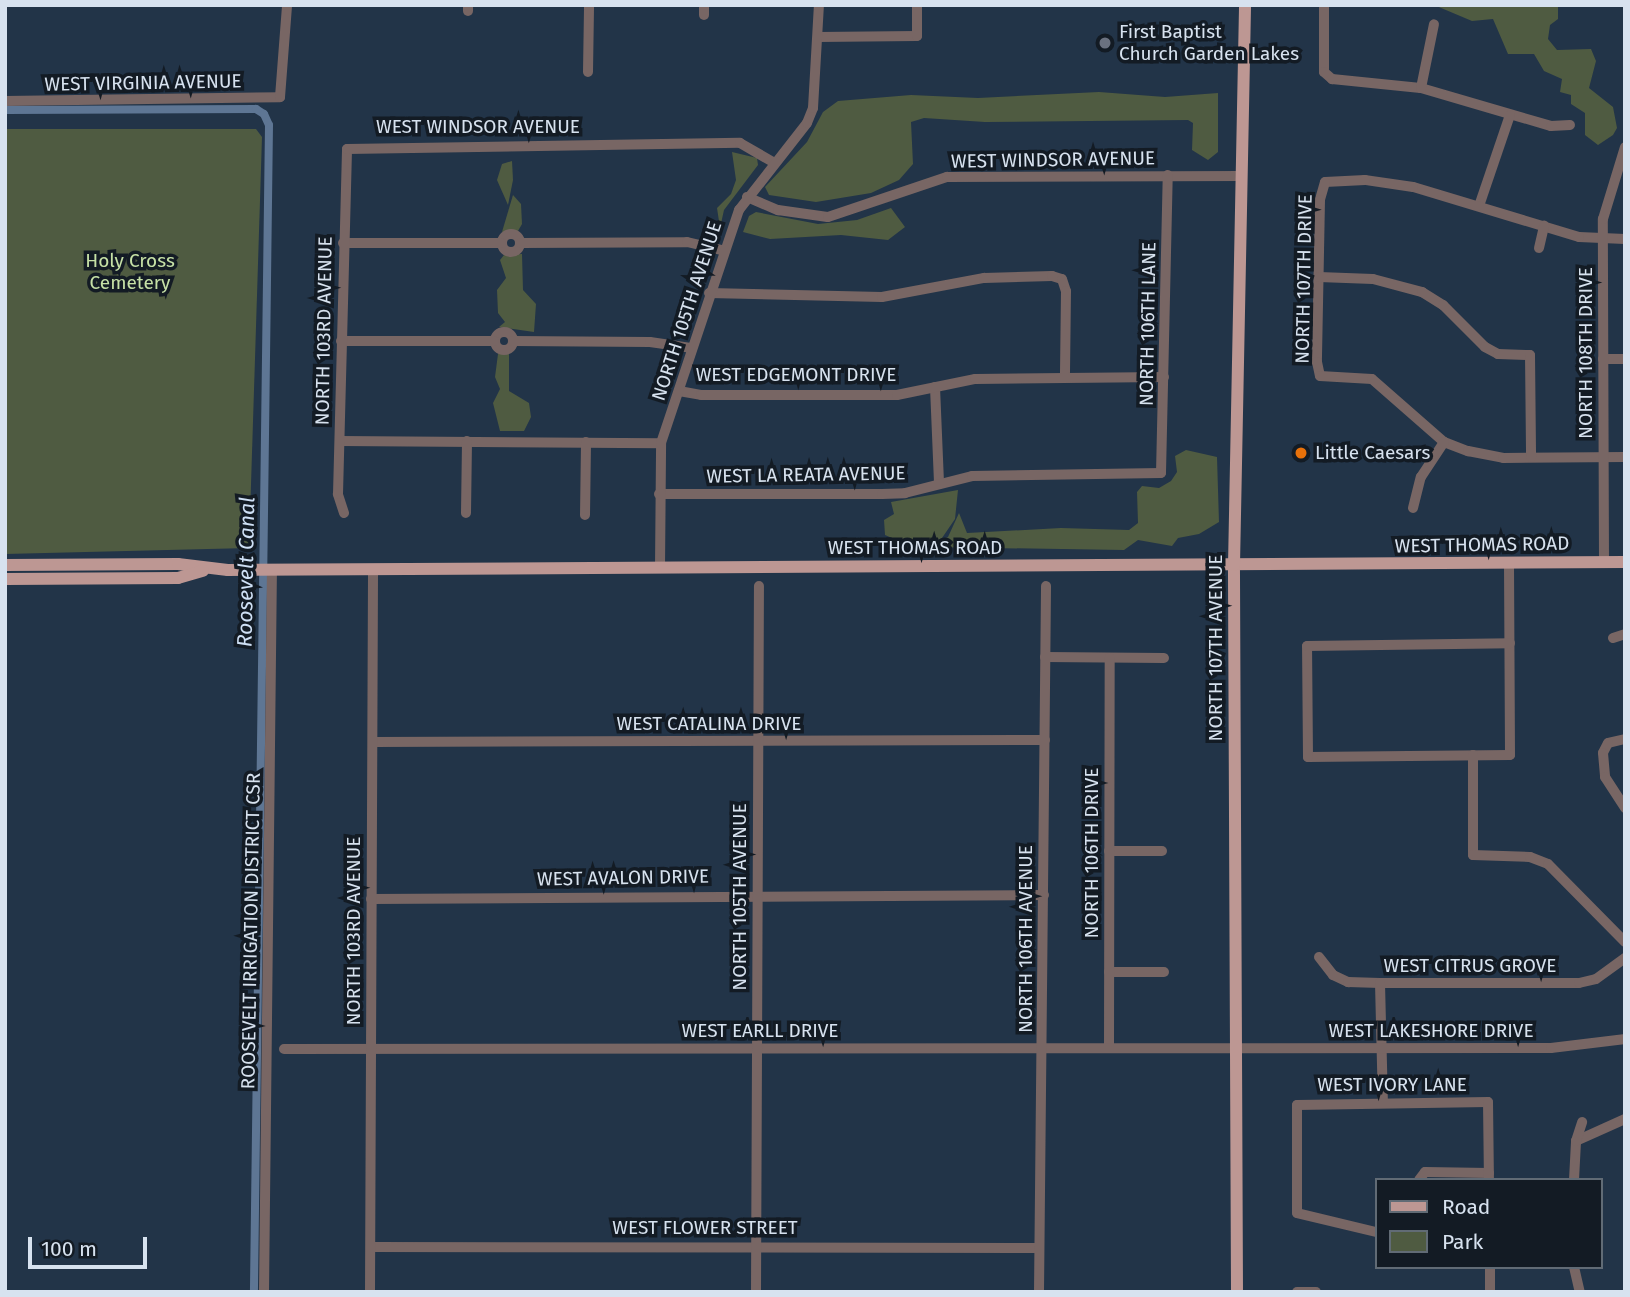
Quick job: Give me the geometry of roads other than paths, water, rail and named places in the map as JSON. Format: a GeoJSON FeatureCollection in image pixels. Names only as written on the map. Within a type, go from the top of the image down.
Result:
{"type":"FeatureCollection","features":[{"type":"Feature","properties":{"kind":"main road","name":"NORTH 107TH AVENUE"},"geometry":{"type":"LineString","coordinates":[[1237,1292],[1234,565],[1245,5]]}},
{"type":"Feature","properties":{"kind":"main road","name":"WEST THOMAS ROAD"},"geometry":{"type":"LineString","coordinates":[[5,565],[178,564],[206,570],[373,570],[1625,562]]}},
{"type":"Feature","properties":{"kind":"main road","name":"WEST THOMAS ROAD"},"geometry":{"type":"LineString","coordinates":[[5,579],[178,578],[206,570]]}},
{"type":"Feature","properties":{"kind":"street","name":"WEST VIRGINIA AVENUE"},"geometry":{"type":"LineString","coordinates":[[5,101],[280,97],[287,5]]}},
{"type":"Feature","properties":{"kind":"street"},"geometry":{"type":"LineString","coordinates":[[588,72],[589,5]]}},
{"type":"Feature","properties":{"kind":"street","name":"NORTH 105TH AVENUE"},"geometry":{"type":"LineString","coordinates":[[660,568],[661,443],[723,250],[747,197],[802,129],[813,108],[818,5]]}},
{"type":"Feature","properties":{"kind":"street"},"geometry":{"type":"LineString","coordinates":[[818,37],[917,36],[917,5]]}},
{"type":"Feature","properties":{"kind":"street"},"geometry":{"type":"LineString","coordinates":[[1324,5],[1324,72],[1332,79],[1421,89],[1551,126],[1570,125]]}},
{"type":"Feature","properties":{"kind":"street"},"geometry":{"type":"LineString","coordinates":[[1421,89],[1434,24]]}},
{"type":"Feature","properties":{"kind":"street"},"geometry":{"type":"LineString","coordinates":[[1510,115],[1479,206],[1579,237],[1625,239]]}},
{"type":"Feature","properties":{"kind":"street","name":"WEST WINDSOR AVENUE"},"geometry":{"type":"LineString","coordinates":[[347,149],[354,145],[740,143],[773,162]]}},
{"type":"Feature","properties":{"kind":"street","name":"NORTH 108TH DRIVE"},"geometry":{"type":"LineString","coordinates":[[1604,562],[1603,239],[1610,187],[1625,147]]}},
{"type":"Feature","properties":{"kind":"street","name":"NORTH 103RD AVENUE"},"geometry":{"type":"LineString","coordinates":[[344,513],[338,494],[347,149]]}},
{"type":"Feature","properties":{"kind":"street","name":"NORTH 106TH LANE"},"geometry":{"type":"LineString","coordinates":[[1161,473],[1168,175]]}},
{"type":"Feature","properties":{"kind":"street","name":"WEST WINDSOR AVENUE"},"geometry":{"type":"LineString","coordinates":[[747,197],[778,211],[828,217],[947,177],[1242,176]]}},
{"type":"Feature","properties":{"kind":"street","name":"NORTH 107TH DRIVE"},"geometry":{"type":"LineString","coordinates":[[1444,442],[1372,379],[1320,376],[1319,277],[1325,182],[1389,182],[1479,206]]}},
{"type":"Feature","properties":{"kind":"street"},"geometry":{"type":"LineString","coordinates":[[1539,248],[1544,226]]}},
{"type":"Feature","properties":{"kind":"street"},"geometry":{"type":"LineString","coordinates":[[343,243],[502,243],[513,234],[521,243],[687,242],[723,250]]}},
{"type":"Feature","properties":{"kind":"street"},"geometry":{"type":"LineString","coordinates":[[1319,277],[1373,279],[1422,292],[1443,305],[1485,347],[1511,356],[1530,355],[1531,457]]}},
{"type":"Feature","properties":{"kind":"street"},"geometry":{"type":"LineString","coordinates":[[709,293],[882,298],[984,278],[1062,279],[1065,377]]}},
{"type":"Feature","properties":{"kind":"street","name":"WEST EDGEMONT DRIVE"},"geometry":{"type":"LineString","coordinates":[[341,341],[494,341],[503,331],[513,341],[650,342],[691,348]]}},
{"type":"Feature","properties":{"kind":"street"},"geometry":{"type":"LineString","coordinates":[[1603,359],[1625,359]]}},
{"type":"Feature","properties":{"kind":"street","name":"WEST EDGEMONT DRIVE"},"geometry":{"type":"LineString","coordinates":[[679,391],[701,395],[887,395],[975,379],[1164,377]]}},
{"type":"Feature","properties":{"kind":"street"},"geometry":{"type":"LineString","coordinates":[[935,387],[939,484]]}},
{"type":"Feature","properties":{"kind":"street"},"geometry":{"type":"LineString","coordinates":[[340,441],[661,443]]}},
{"type":"Feature","properties":{"kind":"street"},"geometry":{"type":"LineString","coordinates":[[466,513],[467,441]]}},
{"type":"Feature","properties":{"kind":"street"},"geometry":{"type":"LineString","coordinates":[[585,515],[586,442]]}},
{"type":"Feature","properties":{"kind":"street"},"geometry":{"type":"LineString","coordinates":[[1413,508],[1421,477],[1444,442],[1486,456],[1625,457]]}},
{"type":"Feature","properties":{"kind":"street","name":"WEST LA REATA AVENUE"},"geometry":{"type":"LineString","coordinates":[[659,494],[882,494],[972,476],[1161,473]]}},
{"type":"Feature","properties":{"kind":"street"},"geometry":{"type":"LineString","coordinates":[[1509,564],[1510,643],[1510,755],[1308,757],[1307,646],[1510,643]]}},
{"type":"Feature","properties":{"kind":"street","name":"ROOSEVELT IRRIGATION DISTRICT CSR"},"geometry":{"type":"LineString","coordinates":[[264,1292],[272,570]]}},
{"type":"Feature","properties":{"kind":"street","name":"NORTH 103RD AVENUE"},"geometry":{"type":"LineString","coordinates":[[370,1292],[373,570]]}},
{"type":"Feature","properties":{"kind":"street","name":"NORTH 105TH AVENUE"},"geometry":{"type":"LineString","coordinates":[[756,1292],[759,586]]}},
{"type":"Feature","properties":{"kind":"street","name":"NORTH 106TH AVENUE"},"geometry":{"type":"LineString","coordinates":[[1039,1292],[1046,586]]}},
{"type":"Feature","properties":{"kind":"street"},"geometry":{"type":"LineString","coordinates":[[1613,638],[1625,634]]}},
{"type":"Feature","properties":{"kind":"street"},"geometry":{"type":"LineString","coordinates":[[1045,657],[1164,658]]}},
{"type":"Feature","properties":{"kind":"street","name":"NORTH 106TH DRIVE"},"geometry":{"type":"LineString","coordinates":[[1109,1048],[1110,658]]}},
{"type":"Feature","properties":{"kind":"street"},"geometry":{"type":"LineString","coordinates":[[1625,739],[1608,743],[1603,753],[1605,777],[1625,808]]}},
{"type":"Feature","properties":{"kind":"street","name":"WEST CATALINA DRIVE"},"geometry":{"type":"LineString","coordinates":[[373,742],[1045,740]]}},
{"type":"Feature","properties":{"kind":"street"},"geometry":{"type":"LineString","coordinates":[[1473,755],[1473,855],[1530,858],[1548,864],[1625,942]]}},
{"type":"Feature","properties":{"kind":"street"},"geometry":{"type":"LineString","coordinates":[[1110,851],[1162,851]]}},
{"type":"Feature","properties":{"kind":"street","name":"WEST AVALON DRIVE"},"geometry":{"type":"LineString","coordinates":[[371,899],[759,894],[1044,895]]}},
{"type":"Feature","properties":{"kind":"street","name":"WEST CITRUS GROVE"},"geometry":{"type":"LineString","coordinates":[[1320,957],[1333,975],[1348,982],[1380,983],[1578,983],[1596,979],[1625,958]]}},
{"type":"Feature","properties":{"kind":"street"},"geometry":{"type":"LineString","coordinates":[[1109,972],[1164,972]]}},
{"type":"Feature","properties":{"kind":"street"},"geometry":{"type":"LineString","coordinates":[[1380,983],[1383,1103]]}},
{"type":"Feature","properties":{"kind":"street","name":"WEST LAKESHORE DRIVE"},"geometry":{"type":"LineString","coordinates":[[1235,1048],[1583,1048],[1625,1039]]}},
{"type":"Feature","properties":{"kind":"street","name":"WEST EARLL DRIVE"},"geometry":{"type":"LineString","coordinates":[[285,1049],[1235,1048]]}},
{"type":"Feature","properties":{"kind":"street","name":"WEST IVORY LANE"},"geometry":{"type":"LineString","coordinates":[[1374,1232],[1297,1213],[1297,1105],[1488,1102],[1489,1176]]}},
{"type":"Feature","properties":{"kind":"street"},"geometry":{"type":"LineString","coordinates":[[1576,1141],[1625,1119]]}},
{"type":"Feature","properties":{"kind":"street"},"geometry":{"type":"LineString","coordinates":[[1573,1178],[1576,1141],[1582,1122]]}},
{"type":"Feature","properties":{"kind":"street"},"geometry":{"type":"LineString","coordinates":[[1420,1178],[1425,1172],[1489,1176]]}},
{"type":"Feature","properties":{"kind":"street","name":"WEST FLOWER STREET"},"geometry":{"type":"LineString","coordinates":[[371,1247],[756,1245],[1039,1248]]}},
{"type":"Feature","properties":{"kind":"street"},"geometry":{"type":"LineString","coordinates":[[1490,1269],[1490,1292]]}},
{"type":"Feature","properties":{"kind":"street"},"geometry":{"type":"LineString","coordinates":[[1574,1269],[1580,1292]]}},
{"type":"Feature","properties":{"kind":"street"},"geometry":{"type":"LineString","coordinates":[[1297,1290],[1316,1292]]}},
{"type":"Feature","properties":{"kind":"waterway","name":"Roosevelt Canal"},"geometry":{"type":"LineString","coordinates":[[5,110],[256,109],[264,114],[269,125],[254,1292]]}},
{"type":"Feature","properties":{"kind":"place","name":"First Baptist Church Garden Lakes"},"geometry":{"type":"Point","coordinates":[1105,43]}},
{"type":"Feature","properties":{"kind":"place","name":"Little Caesars"},"geometry":{"type":"Point","coordinates":[1301,453]}},
{"type":"Feature","properties":{"kind":"park label","name":"Holy Cross Cemetery"},"geometry":{"type":"Point","coordinates":[130,272]}}]}
